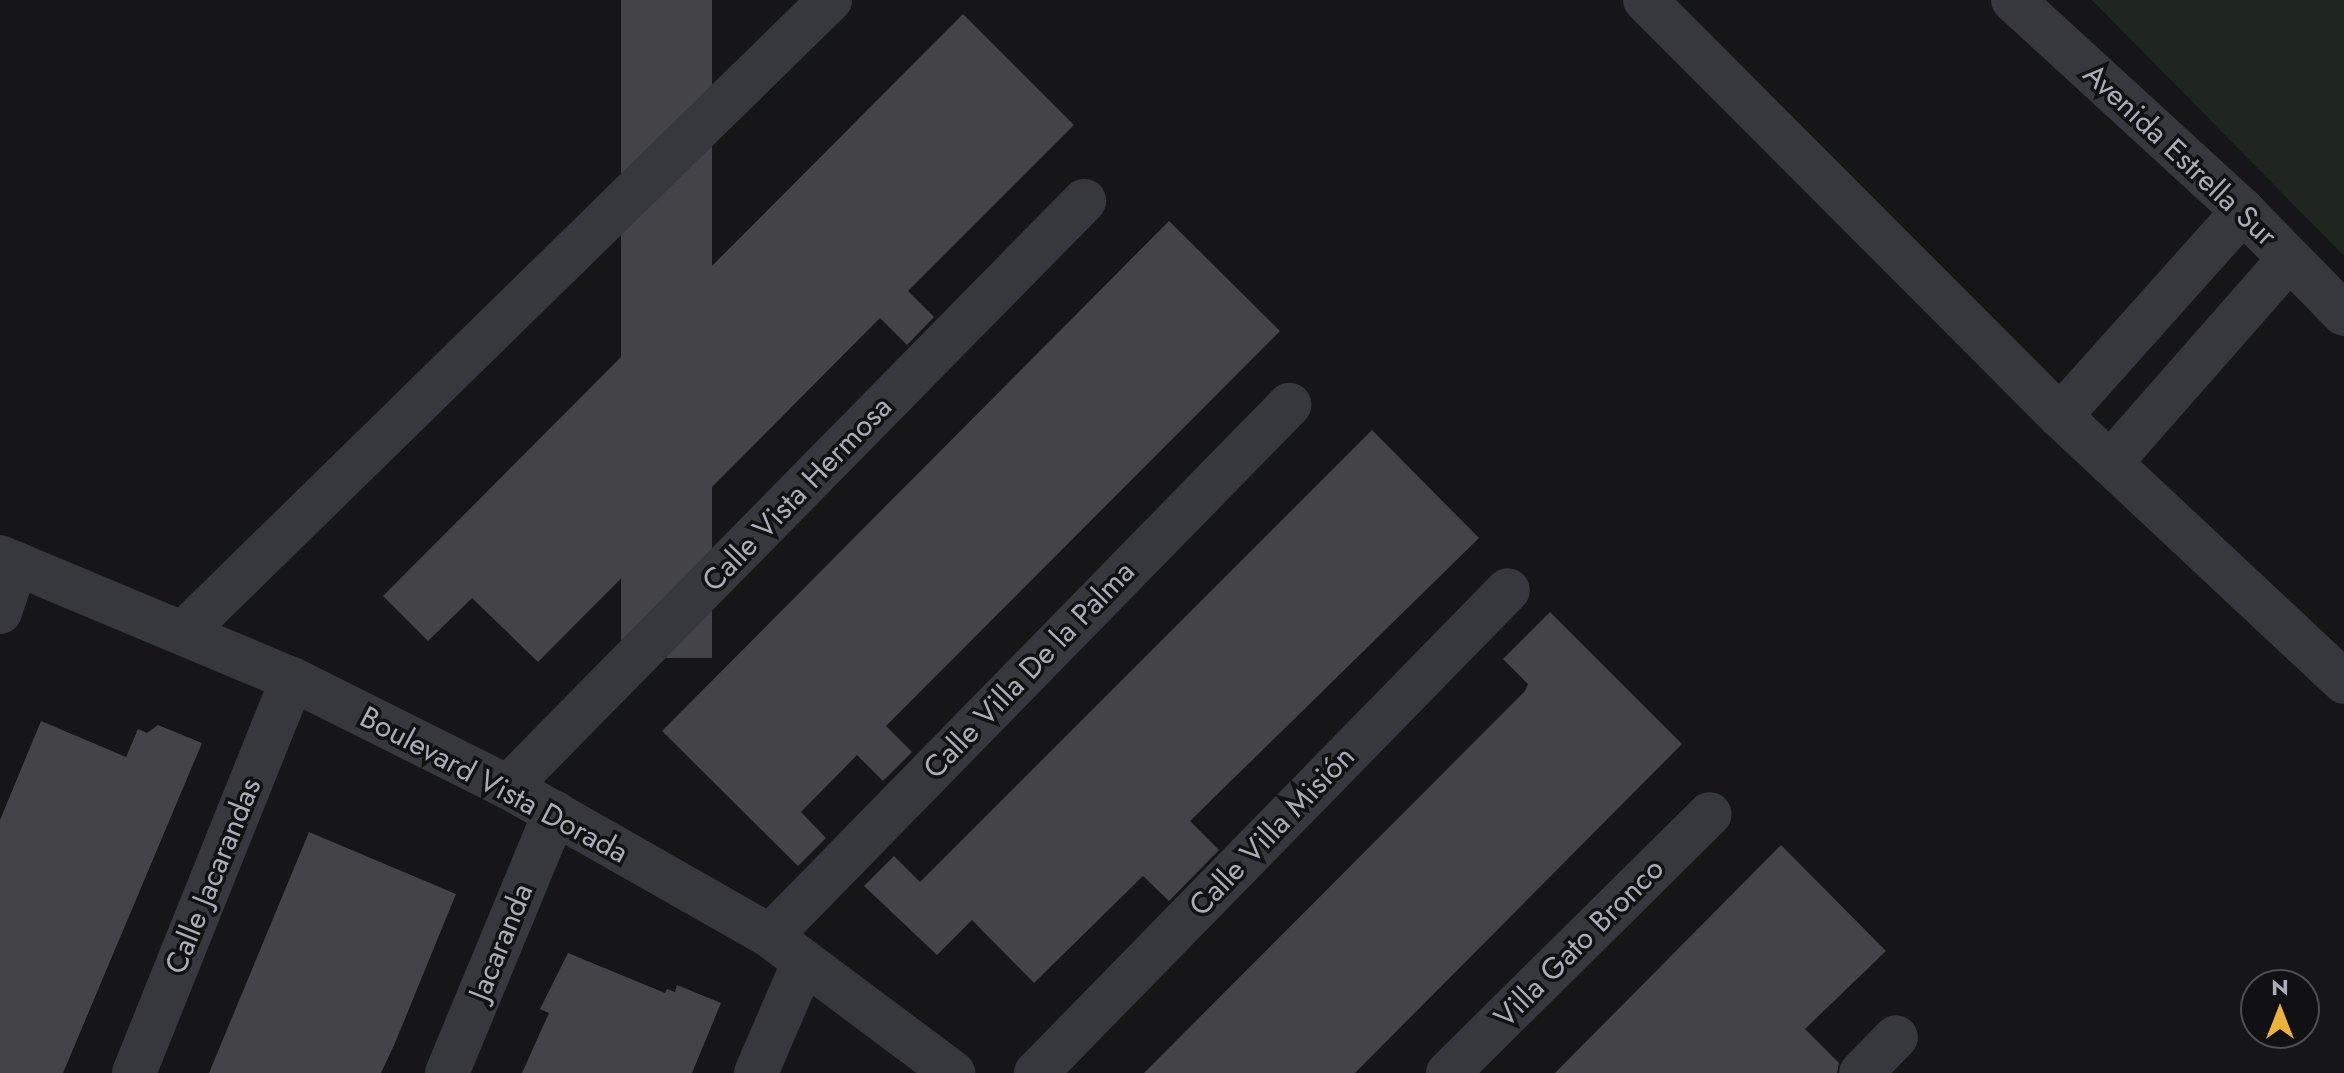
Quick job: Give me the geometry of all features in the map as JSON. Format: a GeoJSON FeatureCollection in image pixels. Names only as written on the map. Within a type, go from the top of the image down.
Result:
{"type":"FeatureCollection","features":[{"type":"Feature","properties":{"kind":"street"},"geometry":{"type":"LineString","coordinates":[[184,632],[830,0]]}},
{"type":"Feature","properties":{"kind":"street"},"geometry":{"type":"LineString","coordinates":[[1645,0],[2060,416],[2344,682]]}},
{"type":"Feature","properties":{"kind":"street","name":"Avenida Estrella Sur"},"geometry":{"type":"LineString","coordinates":[[2013,0],[2243,211],[2344,314]]}},
{"type":"Feature","properties":{"kind":"street","name":"Calle Vista Hermosa"},"geometry":{"type":"LineString","coordinates":[[508,787],[1084,201]]}},
{"type":"Feature","properties":{"kind":"street"},"geometry":{"type":"LineString","coordinates":[[2060,416],[2243,211]]}},
{"type":"Feature","properties":{"kind":"street"},"geometry":{"type":"LineString","coordinates":[[2110,463],[2289,259]]}},
{"type":"Feature","properties":{"kind":"street","name":"Calle Villa De la Palma"},"geometry":{"type":"LineString","coordinates":[[770,936],[1289,405]]}},
{"type":"Feature","properties":{"kind":"street"},"geometry":{"type":"LineString","coordinates":[[0,612],[8,561]]}},
{"type":"Feature","properties":{"kind":"street","name":"Boulevard Vista Dorada"},"geometry":{"type":"LineString","coordinates":[[8,561],[292,679],[555,812],[770,936],[803,964],[953,1073]]}},
{"type":"Feature","properties":{"kind":"street","name":"Calle Villa Misión"},"geometry":{"type":"LineString","coordinates":[[1036,1073],[1508,590]]}},
{"type":"Feature","properties":{"kind":"street","name":"Calle Jacarandas"},"geometry":{"type":"LineString","coordinates":[[134,1073],[292,679]]}},
{"type":"Feature","properties":{"kind":"street","name":"Jacaranda"},"geometry":{"type":"LineString","coordinates":[[447,1073],[555,812]]}},
{"type":"Feature","properties":{"kind":"street","name":"Villa Gato Bronco"},"geometry":{"type":"LineString","coordinates":[[1448,1073],[1710,814]]}},
{"type":"Feature","properties":{"kind":"street"},"geometry":{"type":"LineString","coordinates":[[756,1073],[803,964]]}},
{"type":"Feature","properties":{"kind":"street"},"geometry":{"type":"LineString","coordinates":[[1861,1073],[1896,1037]]}},
{"type":"Feature","properties":{"kind":"shaded area"},"geometry":{"type":"Polygon","coordinates":[[[2092,0],[2344,0],[2344,256],[2092,0]]]}},
{"type":"Feature","properties":{"kind":"building"},"geometry":{"type":"Polygon","coordinates":[[[621,0],[712,0],[712,658],[621,658],[621,0]]]}},
{"type":"Feature","properties":{"kind":"building"},"geometry":{"type":"Polygon","coordinates":[[[963,14],[1074,125],[908,291],[934,317],[907,345],[880,318],[538,662],[472,598],[428,641],[383,596],[963,14]]]}},
{"type":"Feature","properties":{"kind":"building"},"geometry":{"type":"Polygon","coordinates":[[[1169,221],[1280,331],[886,726],[912,752],[883,781],[857,755],[801,812],[826,838],[798,866],[662,731],[1169,221]]]}},
{"type":"Feature","properties":{"kind":"building"},"geometry":{"type":"Polygon","coordinates":[[[1372,430],[1479,538],[1190,821],[1219,850],[1169,901],[1143,876],[1034,983],[972,920],[937,955],[864,886],[894,856],[920,882],[1372,430]]]}},
{"type":"Feature","properties":{"kind":"building"},"geometry":{"type":"Polygon","coordinates":[[[1550,612],[1682,744],[1355,1073],[1144,1073],[1525,691],[1528,684],[1503,659],[1550,612]]]}},
{"type":"Feature","properties":{"kind":"building"},"geometry":{"type":"Polygon","coordinates":[[[41,721],[126,757],[138,729],[147,733],[158,725],[202,743],[63,1073],[0,1073],[0,820],[41,721]]]}},
{"type":"Feature","properties":{"kind":"building"},"geometry":{"type":"Polygon","coordinates":[[[309,832],[456,894],[395,1043],[381,1073],[209,1073],[309,832]]]}},
{"type":"Feature","properties":{"kind":"building"},"geometry":{"type":"Polygon","coordinates":[[[1781,845],[1886,951],[1805,1029],[1839,1063],[1837,1073],[1555,1073],[1781,845]]]}},
{"type":"Feature","properties":{"kind":"building"},"geometry":{"type":"Polygon","coordinates":[[[568,953],[665,993],[667,989],[675,992],[677,985],[721,1003],[692,1073],[522,1073],[549,1013],[540,1009],[568,953]]]}}]}
